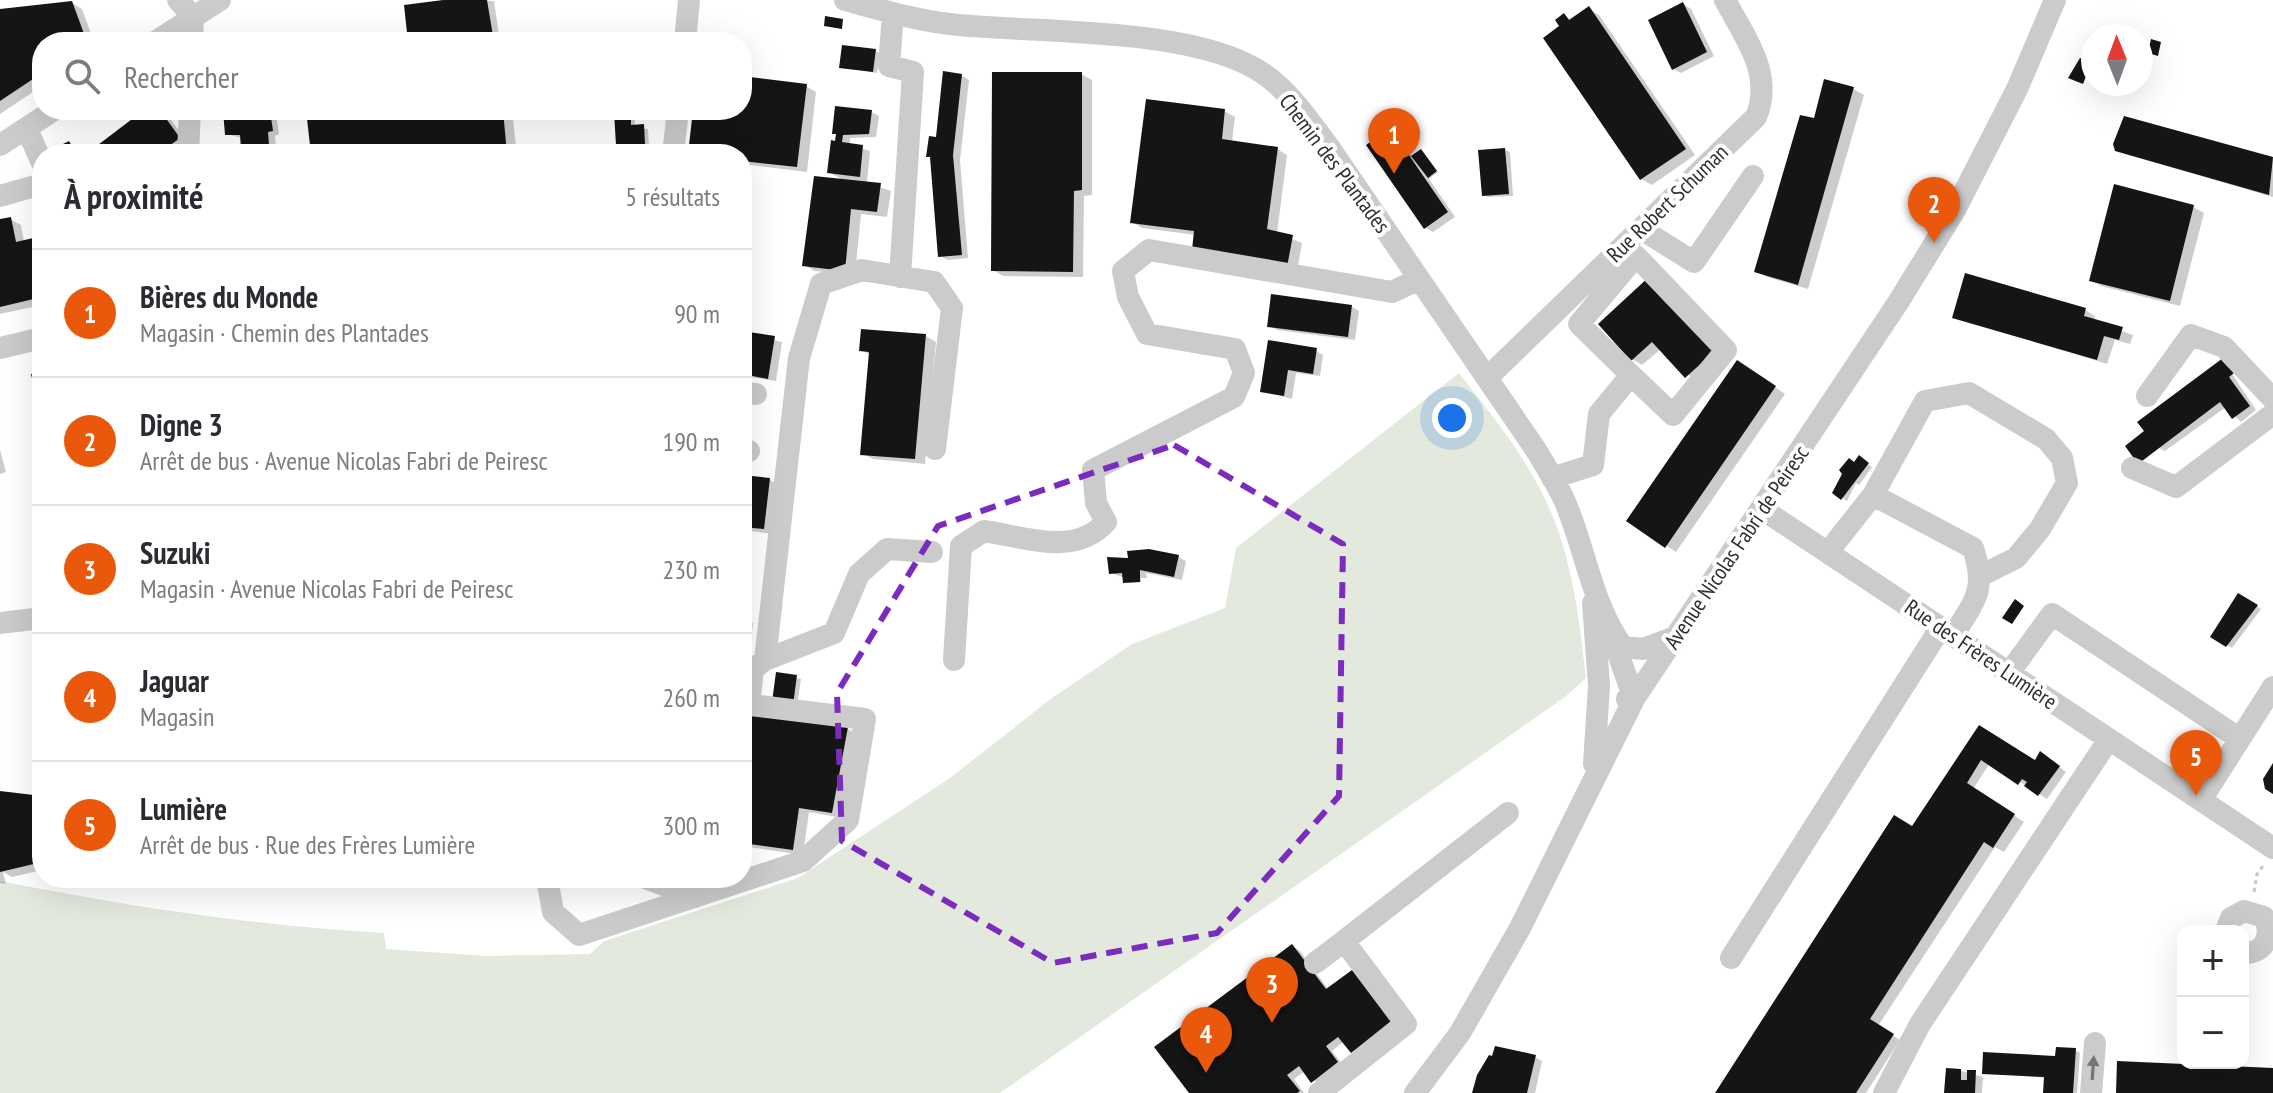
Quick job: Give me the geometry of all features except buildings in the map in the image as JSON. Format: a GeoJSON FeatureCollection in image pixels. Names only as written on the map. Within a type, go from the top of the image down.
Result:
{"type":"FeatureCollection","features":[{"type":"Feature","properties":{"kind":"street"},"geometry":{"type":"LineString","coordinates":[[686,32],[689,0]]}},
{"type":"Feature","properties":{"kind":"street","name":"Chemin des Plantades"},"geometry":{"type":"LineString","coordinates":[[845,0],[955,25],[1153,41],[1211,50],[1263,73],[1296,102],[1487,378],[1552,478],[1566,503],[1591,582]]}},
{"type":"Feature","properties":{"kind":"street","name":"Rue Robert Schuman"},"geometry":{"type":"LineString","coordinates":[[1487,378],[1756,117],[1763,99],[1760,67],[1725,0]]}},
{"type":"Feature","properties":{"kind":"street","name":"Avenue Nicolas Fabri de Peiresc"},"geometry":{"type":"LineString","coordinates":[[1415,1093],[1460,1033],[1520,928],[1634,699],[1762,509],[1955,210],[2017,89],[2055,0]]}},
{"type":"Feature","properties":{"kind":"street"},"geometry":{"type":"LineString","coordinates":[[168,32],[200,6]]}},
{"type":"Feature","properties":{"kind":"street"},"geometry":{"type":"LineString","coordinates":[[194,32],[200,6]]}},
{"type":"Feature","properties":{"kind":"street"},"geometry":{"type":"LineString","coordinates":[[200,6],[205,32]]}},
{"type":"Feature","properties":{"kind":"street"},"geometry":{"type":"LineString","coordinates":[[893,13],[889,66],[913,72],[900,277]]}},
{"type":"Feature","properties":{"kind":"street"},"geometry":{"type":"LineString","coordinates":[[0,145],[40,120]]}},
{"type":"Feature","properties":{"kind":"street"},"geometry":{"type":"LineString","coordinates":[[188,144],[190,120]]}},
{"type":"Feature","properties":{"kind":"street"},"geometry":{"type":"LineString","coordinates":[[203,144],[204,120]]}},
{"type":"Feature","properties":{"kind":"street"},"geometry":{"type":"LineString","coordinates":[[674,144],[677,120]]}},
{"type":"Feature","properties":{"kind":"street"},"geometry":{"type":"LineString","coordinates":[[27,129],[34,144]]}},
{"type":"Feature","properties":{"kind":"street"},"geometry":{"type":"LineString","coordinates":[[1641,229],[1694,262],[1753,176]]}},
{"type":"Feature","properties":{"kind":"street"},"geometry":{"type":"LineString","coordinates":[[0,196],[32,187]]}},
{"type":"Feature","properties":{"kind":"street"},"geometry":{"type":"LineString","coordinates":[[954,660],[961,546],[984,531],[1064,544],[1094,536],[1106,522],[1096,503],[1093,470],[1234,397],[1244,373],[1235,349],[1147,334],[1128,297],[1123,271],[1149,250],[1392,292],[1419,279]]}},
{"type":"Feature","properties":{"kind":"street"},"geometry":{"type":"LineString","coordinates":[[1636,256],[1726,350],[1673,415],[1631,375],[1579,324],[1636,256]]}},
{"type":"Feature","properties":{"kind":"street"},"geometry":{"type":"LineString","coordinates":[[765,660],[799,358],[821,284],[862,270],[934,282],[952,308],[935,449]]}},
{"type":"Feature","properties":{"kind":"street"},"geometry":{"type":"LineString","coordinates":[[2147,396],[2191,335],[2224,347],[2273,399]]}},
{"type":"Feature","properties":{"kind":"street"},"geometry":{"type":"LineString","coordinates":[[0,348],[32,340]]}},
{"type":"Feature","properties":{"kind":"street"},"geometry":{"type":"LineString","coordinates":[[1552,478],[1593,465],[1599,414],[1631,375]]}},
{"type":"Feature","properties":{"kind":"street"},"geometry":{"type":"LineString","coordinates":[[1828,552],[1873,495],[1925,401],[1969,393],[2046,439],[2062,458],[2067,483],[2040,529],[2016,558],[1982,575]]}},
{"type":"Feature","properties":{"kind":"street"},"geometry":{"type":"LineString","coordinates":[[2132,468],[2176,487],[2273,414]]}},
{"type":"Feature","properties":{"kind":"street"},"geometry":{"type":"LineString","coordinates":[[1731,958],[1947,632],[1975,600],[1982,575],[1973,548],[1873,495]]}},
{"type":"Feature","properties":{"kind":"street","name":"Rue des Frères Lumière"},"geometry":{"type":"LineString","coordinates":[[1762,509],[2273,848]]}},
{"type":"Feature","properties":{"kind":"street"},"geometry":{"type":"LineString","coordinates":[[752,674],[753,669],[765,660],[834,633],[859,574],[887,549],[932,552]]}},
{"type":"Feature","properties":{"kind":"street"},"geometry":{"type":"LineString","coordinates":[[1591,582],[1634,699],[1612,699],[1599,686]]}},
{"type":"Feature","properties":{"kind":"street"},"geometry":{"type":"LineString","coordinates":[[1591,582],[1599,686],[1593,782]]}},
{"type":"Feature","properties":{"kind":"street"},"geometry":{"type":"LineString","coordinates":[[2009,673],[2052,614],[2240,739]]}},
{"type":"Feature","properties":{"kind":"street"},"geometry":{"type":"LineString","coordinates":[[0,623],[32,619]]}},
{"type":"Feature","properties":{"kind":"street"},"geometry":{"type":"LineString","coordinates":[[1610,628],[1623,647],[1643,649],[1675,637]]}},
{"type":"Feature","properties":{"kind":"street"},"geometry":{"type":"LineString","coordinates":[[2201,800],[2273,687]]}},
{"type":"Feature","properties":{"kind":"street"},"geometry":{"type":"LineString","coordinates":[[752,706],[865,719],[848,820],[803,861],[752,878]]}},
{"type":"Feature","properties":{"kind":"street"},"geometry":{"type":"LineString","coordinates":[[1884,1093],[1920,1024],[2109,739]]}},
{"type":"Feature","properties":{"kind":"street"},"geometry":{"type":"LineString","coordinates":[[1315,963],[1508,813]]}},
{"type":"Feature","properties":{"kind":"street"},"geometry":{"type":"LineString","coordinates":[[549,888],[553,912],[579,935],[723,888]]}},
{"type":"Feature","properties":{"kind":"street"},"geometry":{"type":"LineString","coordinates":[[672,888],[696,897]]}},
{"type":"Feature","properties":{"kind":"street"},"geometry":{"type":"LineString","coordinates":[[2228,925],[2231,918],[2244,911],[2269,928],[2261,949],[2249,952]]}},
{"type":"Feature","properties":{"kind":"street"},"geometry":{"type":"LineString","coordinates":[[1319,1093],[1406,1024],[1344,941]]}},
{"type":"Feature","properties":{"kind":"street"},"geometry":{"type":"LineString","coordinates":[[2091,1093],[2095,1043]]}},
{"type":"Feature","properties":{"kind":"highlighted area"},"geometry":{"type":"Polygon","coordinates":[[[1174,445],[1343,544],[1339,796],[1217,933],[1053,963],[842,841],[837,693],[938,526],[1174,445]]]}},
{"type":"Feature","properties":{"kind":"shaded area"},"geometry":{"type":"Polygon","coordinates":[[[1459,373],[1516,449],[1554,520],[1573,587],[1586,678],[1565,697],[1000,1093],[0,1093],[0,881],[191,914],[384,933],[386,949],[486,956],[590,954],[604,941],[798,878],[950,778],[1052,698],[1132,644],[1225,608],[1236,548],[1459,373]]]}},
{"type":"Feature","properties":{"kind":"place","name":"Bières du Monde"},"geometry":{"type":"Point","coordinates":[1394,174]}},
{"type":"Feature","properties":{"kind":"place","name":"Digne 3"},"geometry":{"type":"Point","coordinates":[1934,243]}},
{"type":"Feature","properties":{"kind":"place","name":"Lumière"},"geometry":{"type":"Point","coordinates":[2196,796]}},
{"type":"Feature","properties":{"kind":"place","name":"Suzuki"},"geometry":{"type":"Point","coordinates":[1272,1023]}},
{"type":"Feature","properties":{"kind":"place","name":"Jaguar"},"geometry":{"type":"Point","coordinates":[1206,1073]}}]}
